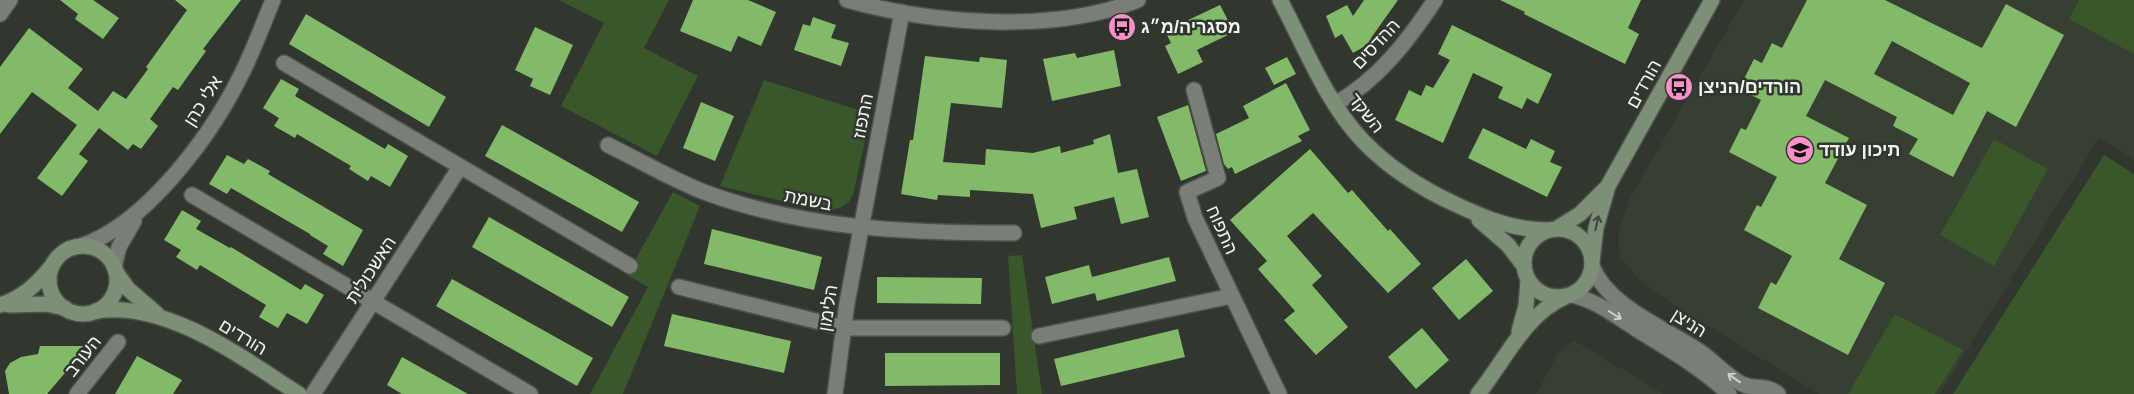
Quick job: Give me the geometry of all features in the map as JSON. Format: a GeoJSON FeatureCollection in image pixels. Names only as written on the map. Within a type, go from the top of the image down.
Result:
{"type":"FeatureCollection","features":[{"type":"Feature","properties":{"kind":"street"},"geometry":{"type":"LineString","coordinates":[[0,14],[10,0]]}},
{"type":"Feature","properties":{"kind":"street","name":"אלי כהן"},"geometry":{"type":"LineString","coordinates":[[115,269],[115,260],[121,241],[142,209],[200,141],[227,102],[245,68],[273,0]]}},
{"type":"Feature","properties":{"kind":"street"},"geometry":{"type":"LineString","coordinates":[[847,0],[881,4],[902,12],[923,16],[978,21],[1033,21],[1089,14],[1138,0]]}},
{"type":"Feature","properties":{"kind":"street","name":"השקד"},"geometry":{"type":"LineString","coordinates":[[1280,0],[1335,104],[1362,140],[1389,166],[1419,185],[1464,209],[1511,227],[1527,230],[1552,230]]}},
{"type":"Feature","properties":{"kind":"street","name":"ההדסים"},"geometry":{"type":"LineString","coordinates":[[1335,104],[1358,90],[1390,61],[1409,38],[1435,0]]}},
{"type":"Feature","properties":{"kind":"street","name":"הורדים"},"geometry":{"type":"LineString","coordinates":[[1592,263],[1596,228],[1608,186],[1712,0]]}},
{"type":"Feature","properties":{"kind":"street","name":"התפוז"},"geometry":{"type":"LineString","coordinates":[[861,228],[902,12]]}},
{"type":"Feature","properties":{"kind":"street"},"geometry":{"type":"LineString","coordinates":[[284,64],[630,266]]}},
{"type":"Feature","properties":{"kind":"street","name":"התפוח"},"geometry":{"type":"LineString","coordinates":[[1194,90],[1218,178],[1188,192],[1195,218],[1279,394]]}},
{"type":"Feature","properties":{"kind":"street","name":"בשמת"},"geometry":{"type":"LineString","coordinates":[[608,145],[702,191],[735,202],[800,218],[861,228],[924,232],[1014,233]]}},
{"type":"Feature","properties":{"kind":"street","name":"האשכולית"},"geometry":{"type":"LineString","coordinates":[[313,394],[460,167]]}},
{"type":"Feature","properties":{"kind":"street","name":"הורדים"},"geometry":{"type":"LineString","coordinates":[[1552,230],[1580,214],[1608,186]]}},
{"type":"Feature","properties":{"kind":"street"},"geometry":{"type":"LineString","coordinates":[[192,195],[530,394]]}},
{"type":"Feature","properties":{"kind":"street","name":"אלי כהן"},"geometry":{"type":"LineString","coordinates":[[80,246],[110,233],[142,209]]}},
{"type":"Feature","properties":{"kind":"street","name":"השקד"},"geometry":{"type":"LineString","coordinates":[[1464,209],[1502,239],[1513,250],[1524,266]]}},
{"type":"Feature","properties":{"kind":"street","name":"הלימון"},"geometry":{"type":"LineString","coordinates":[[835,394],[861,228]]}},
{"type":"Feature","properties":{"kind":"street"},"geometry":{"type":"LineString","coordinates":[[1478,394],[1515,342],[1541,311],[1584,286],[1590,277],[1592,263],[1590,250],[1581,237],[1572,231],[1552,230],[1536,237],[1529,245],[1525,255],[1524,266],[1528,281],[1525,313],[1515,342]]}},
{"type":"Feature","properties":{"kind":"street"},"geometry":{"type":"LineString","coordinates":[[80,246],[91,247],[101,251],[109,258],[115,269],[117,282],[114,293],[108,302],[96,311],[80,313],[46,304],[0,305],[10,302],[28,291],[66,250],[80,246]]}},
{"type":"Feature","properties":{"kind":"street","name":"הניצן"},"geometry":{"type":"LineString","coordinates":[[1592,263],[1602,285],[1618,301],[1699,352],[1740,383],[1750,387],[1770,388],[1778,394]]}},
{"type":"Feature","properties":{"kind":"street"},"geometry":{"type":"LineString","coordinates":[[52,266],[49,277],[52,292],[65,308]]}},
{"type":"Feature","properties":{"kind":"street","name":"הורדים"},"geometry":{"type":"LineString","coordinates":[[115,269],[138,298],[165,319]]}},
{"type":"Feature","properties":{"kind":"street"},"geometry":{"type":"LineString","coordinates":[[1528,281],[1544,295],[1555,298],[1568,296]]}},
{"type":"Feature","properties":{"kind":"street"},"geometry":{"type":"LineString","coordinates":[[679,287],[844,328],[1003,328]]}},
{"type":"Feature","properties":{"kind":"street"},"geometry":{"type":"LineString","coordinates":[[1039,336],[1232,296]]}},
{"type":"Feature","properties":{"kind":"street","name":"הניצן"},"geometry":{"type":"LineString","coordinates":[[1568,296],[1596,304],[1621,319],[1691,363],[1729,394]]}},
{"type":"Feature","properties":{"kind":"street","name":"הורדים"},"geometry":{"type":"LineString","coordinates":[[96,311],[123,310],[165,319],[195,331],[228,348],[299,394]]}},
{"type":"Feature","properties":{"kind":"street","name":"העורב"},"geometry":{"type":"LineString","coordinates":[[77,394],[118,342]]}},
{"type":"Feature","properties":{"kind":"shaded area"},"geometry":{"type":"Polygon","coordinates":[[[1744,0],[2134,0],[2134,160],[2099,138],[1940,394],[1819,394],[1669,302],[1636,277],[1621,257],[1618,242],[1621,224],[1630,198],[1744,0]]]}},
{"type":"Feature","properties":{"kind":"shaded area"},"geometry":{"type":"Polygon","coordinates":[[[1575,341],[1664,394],[1536,394],[1561,348],[1575,341]]]}},
{"type":"Feature","properties":{"kind":"green space"},"geometry":{"type":"Polygon","coordinates":[[[559,0],[669,0],[644,48],[698,76],[657,156],[561,106],[604,23],[559,0]]]}},
{"type":"Feature","properties":{"kind":"green space"},"geometry":{"type":"Polygon","coordinates":[[[2079,0],[2134,0],[2134,54],[2069,19],[2079,0]]]}},
{"type":"Feature","properties":{"kind":"green space"},"geometry":{"type":"Polygon","coordinates":[[[764,80],[871,114],[853,195],[846,204],[827,212],[720,186],[764,80]]]}},
{"type":"Feature","properties":{"kind":"green space"},"geometry":{"type":"Polygon","coordinates":[[[1994,139],[2048,169],[1994,266],[1940,235],[1994,139]]]}},
{"type":"Feature","properties":{"kind":"green space"},"geometry":{"type":"Polygon","coordinates":[[[2104,155],[2134,174],[2134,394],[1953,394],[2104,155]]]}},
{"type":"Feature","properties":{"kind":"green space"},"geometry":{"type":"Polygon","coordinates":[[[673,192],[700,206],[623,394],[590,394],[648,287],[627,275],[673,192]]]}},
{"type":"Feature","properties":{"kind":"green space"},"geometry":{"type":"Polygon","coordinates":[[[1022,255],[1042,394],[1017,394],[1008,256],[1022,255]]]}},
{"type":"Feature","properties":{"kind":"green space"},"geometry":{"type":"Polygon","coordinates":[[[1895,314],[1963,350],[1935,394],[1848,394],[1895,314]]]}},
{"type":"Feature","properties":{"kind":"building"},"geometry":{"type":"Polygon","coordinates":[[[60,0],[93,0],[119,18],[103,39],[75,19],[78,14],[60,0]]]}},
{"type":"Feature","properties":{"kind":"building"},"geometry":{"type":"Polygon","coordinates":[[[175,0],[241,0],[203,49],[206,51],[178,90],[173,87],[150,119],[158,126],[141,149],[133,144],[128,150],[99,128],[79,154],[88,161],[62,196],[37,178],[77,125],[32,92],[0,134],[0,67],[29,28],[83,69],[68,88],[98,111],[113,91],[126,99],[148,69],[146,67],[187,10],[175,0]]]}},
{"type":"Feature","properties":{"kind":"building"},"geometry":{"type":"Polygon","coordinates":[[[693,0],[748,0],[776,12],[761,46],[738,36],[731,52],[680,31],[693,0]]]}},
{"type":"Feature","properties":{"kind":"building"},"geometry":{"type":"Polygon","coordinates":[[[1364,0],[1398,0],[1371,38],[1374,41],[1353,53],[1342,34],[1335,38],[1326,16],[1347,5],[1353,16],[1364,0]]]}},
{"type":"Feature","properties":{"kind":"building"},"geometry":{"type":"Polygon","coordinates":[[[1500,0],[1641,0],[1628,28],[1639,34],[1625,64],[1524,14],[1525,12],[1500,0]]]}},
{"type":"Feature","properties":{"kind":"building"},"geometry":{"type":"Polygon","coordinates":[[[1807,0],[1885,0],[1982,48],[2006,4],[2064,35],[2016,127],[1987,111],[1953,177],[1909,154],[1918,139],[1893,126],[1897,117],[1825,80],[1806,116],[1849,138],[1825,183],[1867,205],[1839,259],[1885,283],[1848,355],[1758,308],[1771,282],[1776,285],[1792,256],[1744,230],[1757,205],[1761,207],[1777,177],[1729,152],[1741,128],[1746,130],[1761,100],[1739,89],[1754,59],[1762,63],[1772,43],[1782,48],[1807,0]],[[1892,41],[1874,74],[1953,115],[1970,83],[1892,41]]]}},
{"type":"Feature","properties":{"kind":"building"},"geometry":{"type":"Polygon","coordinates":[[[1220,5],[1234,32],[1197,50],[1203,62],[1178,74],[1165,46],[1171,43],[1165,31],[1220,5]]]}},
{"type":"Feature","properties":{"kind":"building"},"geometry":{"type":"Polygon","coordinates":[[[306,14],[446,97],[429,127],[289,44],[306,14]]]}},
{"type":"Feature","properties":{"kind":"building"},"geometry":{"type":"Polygon","coordinates":[[[813,17],[836,25],[831,38],[849,43],[841,66],[794,50],[803,24],[810,26],[813,17]]]}},
{"type":"Feature","properties":{"kind":"building"},"geometry":{"type":"Polygon","coordinates":[[[1452,25],[1552,74],[1538,104],[1527,98],[1522,109],[1498,98],[1503,87],[1473,73],[1443,143],[1395,120],[1409,90],[1421,96],[1426,85],[1433,88],[1450,60],[1438,54],[1452,25]]]}},
{"type":"Feature","properties":{"kind":"building"},"geometry":{"type":"Polygon","coordinates":[[[535,27],[573,45],[550,95],[530,86],[533,79],[515,70],[535,27]]]}},
{"type":"Feature","properties":{"kind":"building"},"geometry":{"type":"Polygon","coordinates":[[[1114,50],[1121,86],[1052,101],[1043,59],[1075,53],[1077,58],[1114,50]]]}},
{"type":"Feature","properties":{"kind":"building"},"geometry":{"type":"Polygon","coordinates":[[[925,56],[979,62],[980,57],[1007,60],[1002,108],[951,103],[943,162],[985,165],[986,149],[1033,153],[1060,146],[1061,153],[1094,144],[1093,140],[1110,134],[1118,173],[1137,169],[1149,217],[1121,224],[1114,197],[1074,207],[1077,219],[1041,228],[1033,194],[970,190],[970,197],[938,195],[937,200],[901,194],[910,140],[913,140],[925,56]]]}},
{"type":"Feature","properties":{"kind":"building"},"geometry":{"type":"Polygon","coordinates":[[[1287,57],[1296,74],[1274,85],[1265,68],[1287,57]]]}},
{"type":"Feature","properties":{"kind":"building"},"geometry":{"type":"Polygon","coordinates":[[[281,79],[299,89],[295,96],[385,149],[388,144],[408,156],[390,187],[371,176],[368,181],[349,169],[351,166],[297,134],[295,138],[274,126],[279,118],[263,108],[281,79]]]}},
{"type":"Feature","properties":{"kind":"building"},"geometry":{"type":"Polygon","coordinates":[[[1286,83],[1310,130],[1298,136],[1302,141],[1235,174],[1232,167],[1228,169],[1224,164],[1216,134],[1249,118],[1243,106],[1286,83]]]}},
{"type":"Feature","properties":{"kind":"building"},"geometry":{"type":"Polygon","coordinates":[[[701,102],[734,116],[715,161],[683,148],[701,102]]]}},
{"type":"Feature","properties":{"kind":"building"},"geometry":{"type":"Polygon","coordinates":[[[1188,105],[1206,171],[1181,181],[1157,117],[1188,105]]]}},
{"type":"Feature","properties":{"kind":"building"},"geometry":{"type":"Polygon","coordinates":[[[502,125],[639,202],[622,232],[485,156],[502,125]]]}},
{"type":"Feature","properties":{"kind":"building"},"geometry":{"type":"Polygon","coordinates":[[[1483,128],[1526,149],[1531,139],[1555,151],[1550,162],[1562,167],[1547,197],[1468,158],[1483,128]]]}},
{"type":"Feature","properties":{"kind":"building"},"geometry":{"type":"Polygon","coordinates":[[[1310,149],[1348,193],[1352,190],[1388,231],[1390,229],[1421,264],[1388,293],[1313,213],[1287,236],[1322,276],[1312,285],[1348,327],[1316,355],[1284,320],[1295,311],[1258,269],[1267,261],[1230,220],[1310,149]]]}},
{"type":"Feature","properties":{"kind":"building"},"geometry":{"type":"Polygon","coordinates":[[[227,155],[244,164],[248,159],[270,171],[268,174],[363,230],[343,266],[323,254],[328,246],[310,234],[231,188],[227,194],[209,184],[227,155]]]}},
{"type":"Feature","properties":{"kind":"building"},"geometry":{"type":"Polygon","coordinates":[[[182,210],[201,221],[196,229],[231,247],[301,290],[305,284],[324,295],[307,324],[287,313],[278,328],[259,317],[266,305],[200,265],[197,270],[176,257],[181,250],[164,240],[182,210]]]}},
{"type":"Feature","properties":{"kind":"building"},"geometry":{"type":"Polygon","coordinates":[[[489,217],[629,297],[612,327],[472,247],[489,217]]]}},
{"type":"Feature","properties":{"kind":"building"},"geometry":{"type":"Polygon","coordinates":[[[712,229],[822,257],[814,290],[704,264],[712,229]]]}},
{"type":"Feature","properties":{"kind":"building"},"geometry":{"type":"Polygon","coordinates":[[[1169,257],[1176,281],[1097,301],[1095,293],[1052,304],[1045,277],[1089,265],[1092,277],[1169,257]]]}},
{"type":"Feature","properties":{"kind":"building"},"geometry":{"type":"Polygon","coordinates":[[[1466,259],[1493,291],[1459,320],[1432,288],[1466,259]]]}},
{"type":"Feature","properties":{"kind":"building"},"geometry":{"type":"Polygon","coordinates":[[[877,277],[982,278],[981,304],[877,303],[877,277]]]}},
{"type":"Feature","properties":{"kind":"building"},"geometry":{"type":"Polygon","coordinates":[[[452,279],[593,358],[577,386],[436,306],[452,279]]]}},
{"type":"Feature","properties":{"kind":"building"},"geometry":{"type":"Polygon","coordinates":[[[672,314],[791,341],[784,373],[664,346],[672,314]]]}},
{"type":"Feature","properties":{"kind":"building"},"geometry":{"type":"Polygon","coordinates":[[[1422,328],[1449,360],[1416,389],[1388,357],[1422,328]]]}},
{"type":"Feature","properties":{"kind":"building"},"geometry":{"type":"Polygon","coordinates":[[[1178,329],[1185,357],[1061,386],[1054,359],[1178,329]]]}},
{"type":"Feature","properties":{"kind":"building"},"geometry":{"type":"Polygon","coordinates":[[[40,346],[88,346],[47,394],[9,394],[5,371],[10,363],[21,357],[38,354],[40,346]]]}},
{"type":"Feature","properties":{"kind":"building"},"geometry":{"type":"Polygon","coordinates":[[[885,353],[1000,353],[1000,385],[885,386],[885,353]]]}},
{"type":"Feature","properties":{"kind":"building"},"geometry":{"type":"Polygon","coordinates":[[[137,356],[182,380],[173,394],[115,394],[137,356]]]}},
{"type":"Feature","properties":{"kind":"building"},"geometry":{"type":"Polygon","coordinates":[[[402,357],[468,394],[402,394],[387,385],[402,357]]]}},
{"type":"Feature","properties":{"kind":"place","name":"מסגריה/מ״ג"},"geometry":{"type":"Point","coordinates":[1122,27]}},
{"type":"Feature","properties":{"kind":"place","name":"הורדים/הניצן"},"geometry":{"type":"Point","coordinates":[1679,87]}},
{"type":"Feature","properties":{"kind":"place","name":"תיכון עודד"},"geometry":{"type":"Point","coordinates":[1800,150]}}]}
